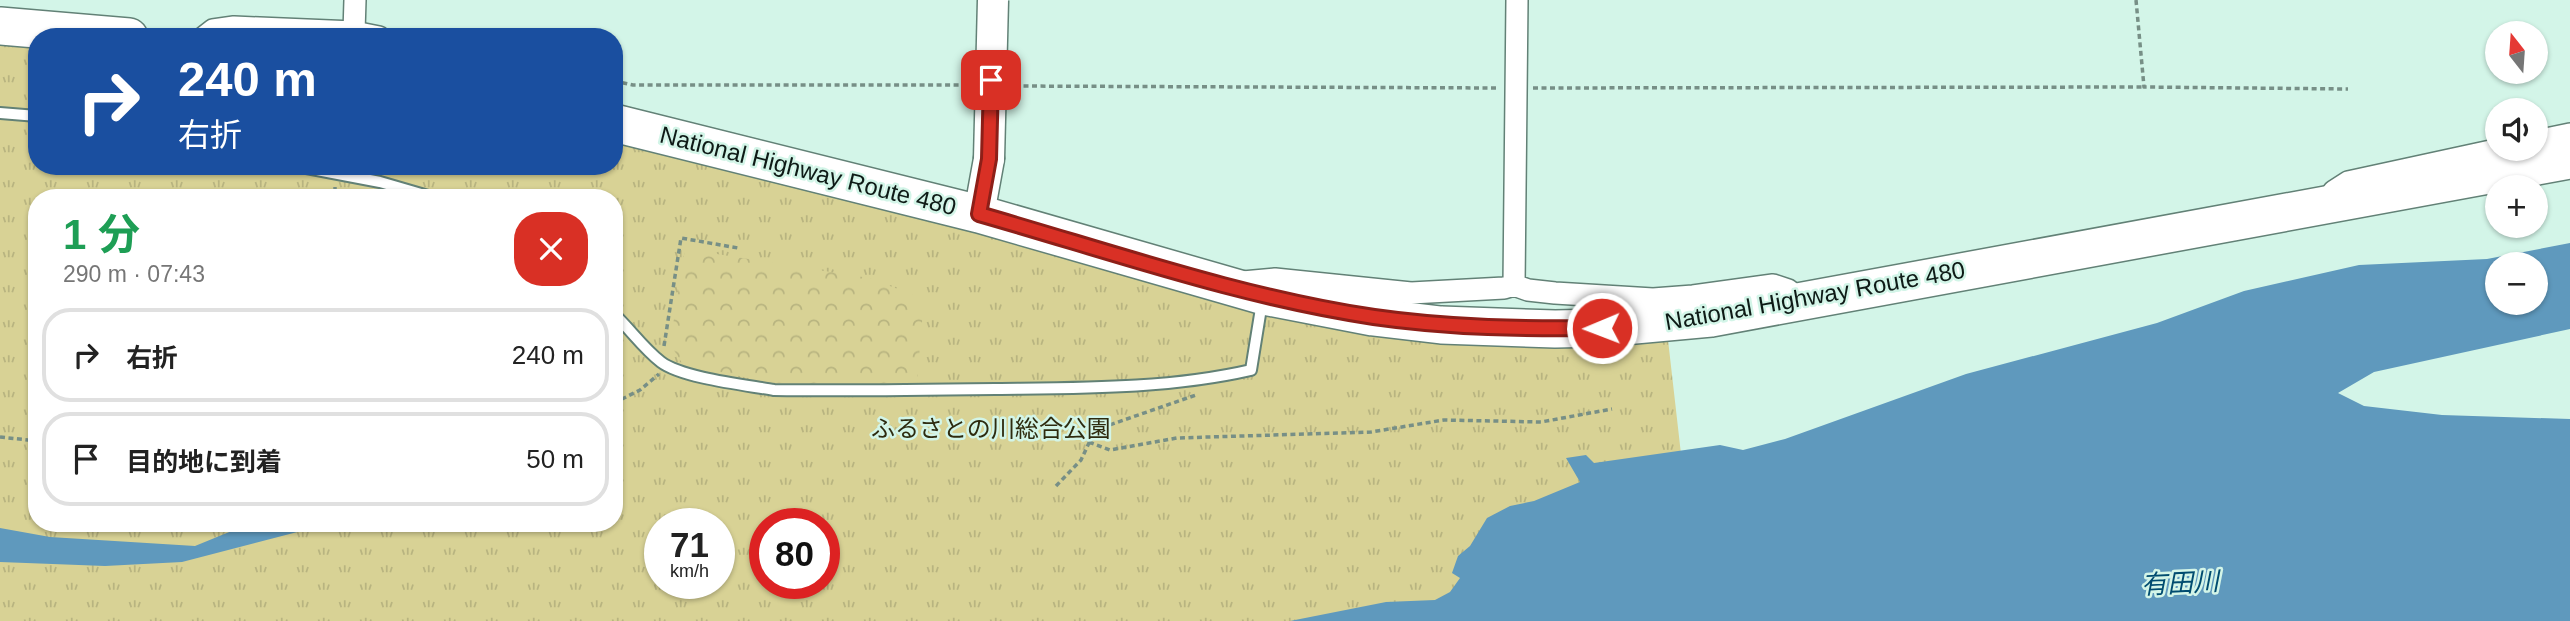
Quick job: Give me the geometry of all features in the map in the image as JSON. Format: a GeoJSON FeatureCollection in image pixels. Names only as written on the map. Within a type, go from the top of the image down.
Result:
{"type":"FeatureCollection","features":[{"type":"Feature","properties":{"kind":"highway"},"geometry":{"type":"LineString","coordinates":[[0,26],[28,28]]}},
{"type":"Feature","properties":{"kind":"highway","name":"National Highway Route 480"},"geometry":{"type":"LineString","coordinates":[[623,125],[979,214],[1246,291],[1373,317],[1441,325],[1555,329],[1602,328],[1711,317],[2570,160]]}},
{"type":"Feature","properties":{"kind":"street"},"geometry":{"type":"LineString","coordinates":[[354,28],[355,0]]}},
{"type":"Feature","properties":{"kind":"street"},"geometry":{"type":"LineString","coordinates":[[979,214],[989,159],[993,0]]}},
{"type":"Feature","properties":{"kind":"street"},"geometry":{"type":"LineString","coordinates":[[1514,285],[1517,0]]}},
{"type":"Feature","properties":{"kind":"street"},"geometry":{"type":"LineString","coordinates":[[227,28],[258,28]]}},
{"type":"Feature","properties":{"kind":"street"},"geometry":{"type":"LineString","coordinates":[[2548,139],[2570,134]]}},
{"type":"Feature","properties":{"kind":"street"},"geometry":{"type":"LineString","coordinates":[[2323,205],[2334,191],[2348,181],[2485,152]]}},
{"type":"Feature","properties":{"kind":"street"},"geometry":{"type":"LineString","coordinates":[[1246,291],[1251,280],[1275,279],[1411,293],[1504,288],[1514,285],[1528,290],[1555,293],[1653,299],[1773,285],[1788,290],[1802,301]]}},
{"type":"Feature","properties":{"kind":"lane"},"geometry":{"type":"LineString","coordinates":[[0,113],[28,115]]}},
{"type":"Feature","properties":{"kind":"lane"},"geometry":{"type":"LineString","coordinates":[[343,175],[404,189]]}},
{"type":"Feature","properties":{"kind":"lane"},"geometry":{"type":"LineString","coordinates":[[623,323],[662,362],[684,372],[774,390],[1140,386],[1251,370],[1246,291]]}},
{"type":"Feature","properties":{"kind":"path"},"geometry":{"type":"LineString","coordinates":[[2136,0],[2144,87]]}},
{"type":"Feature","properties":{"kind":"path"},"geometry":{"type":"LineString","coordinates":[[623,82],[633,85],[978,86]]}},
{"type":"Feature","properties":{"kind":"path"},"geometry":{"type":"LineString","coordinates":[[1006,86],[2348,89]]}},
{"type":"Feature","properties":{"kind":"path"},"geometry":{"type":"LineString","coordinates":[[623,399],[652,381],[659,373],[681,237],[738,248]]}},
{"type":"Feature","properties":{"kind":"path"},"geometry":{"type":"LineString","coordinates":[[1056,486],[1081,460],[1095,430],[1216,388],[1221,383],[1222,376]]}},
{"type":"Feature","properties":{"kind":"path"},"geometry":{"type":"LineString","coordinates":[[1089,442],[1110,450],[1177,438],[1371,432],[1444,420],[1541,422],[1612,410]]}},
{"type":"Feature","properties":{"kind":"path"},"geometry":{"type":"LineString","coordinates":[[0,437],[28,440]]}},
{"type":"Feature","properties":{"kind":"green space","name":"ふるさとの川総合公園"},"geometry":{"type":"Polygon","coordinates":[[[0,35],[28,37],[28,175],[623,175],[623,136],[1242,298],[1667,331],[1700,621],[0,621],[0,35]]]}},
{"type":"Feature","properties":{"kind":"green space"},"geometry":{"type":"Polygon","coordinates":[[[685,249],[869,278],[924,299],[917,381],[874,384],[843,379],[803,385],[761,381],[682,363],[670,344],[685,249]]]}},
{"type":"Feature","properties":{"kind":"water","name":"有田川"},"geometry":{"type":"Polygon","coordinates":[[[2570,243],[2570,329],[2374,372],[2338,393],[2364,406],[2442,415],[2570,419],[2570,621],[1290,621],[1386,602],[1435,600],[1450,592],[1460,578],[1452,573],[1458,556],[1470,546],[1487,518],[1510,506],[1534,501],[1580,482],[1566,458],[1586,455],[1594,463],[1720,445],[1743,450],[1785,439],[1966,374],[2157,323],[2244,291],[2359,265],[2485,259],[2485,315],[2548,315],[2548,252],[2523,252],[2570,243]]]}},
{"type":"Feature","properties":{"kind":"water"},"geometry":{"type":"Polygon","coordinates":[[[0,528],[50,537],[195,546],[229,532],[297,532],[182,562],[105,566],[0,562],[0,528]]]}},
{"type":"Feature","properties":{"kind":"route"},"geometry":{"type":"LineString","coordinates":[[991,80],[989,159],[979,214],[1264,296],[1373,317],[1441,325],[1602,328]]}}]}
